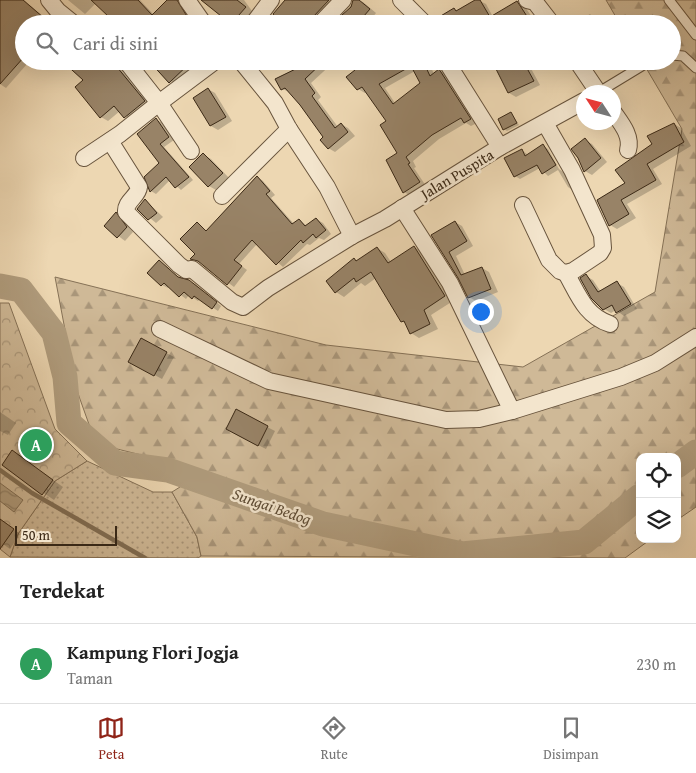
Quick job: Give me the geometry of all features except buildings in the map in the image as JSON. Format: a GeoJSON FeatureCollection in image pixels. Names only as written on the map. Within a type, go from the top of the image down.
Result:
{"type":"FeatureCollection","features":[{"type":"Feature","properties":{"kind":"street"},"geometry":{"type":"LineString","coordinates":[[49,0],[64,15]]}},
{"type":"Feature","properties":{"kind":"street"},"geometry":{"type":"LineString","coordinates":[[187,0],[198,15]]}},
{"type":"Feature","properties":{"kind":"street"},"geometry":{"type":"LineString","coordinates":[[260,15],[271,0]]}},
{"type":"Feature","properties":{"kind":"street"},"geometry":{"type":"LineString","coordinates":[[329,15],[343,0]]}},
{"type":"Feature","properties":{"kind":"street"},"geometry":{"type":"LineString","coordinates":[[401,0],[418,15]]}},
{"type":"Feature","properties":{"kind":"street"},"geometry":{"type":"LineString","coordinates":[[527,0],[534,2],[545,15]]}},
{"type":"Feature","properties":{"kind":"street"},"geometry":{"type":"LineString","coordinates":[[133,70],[191,151]]}},
{"type":"Feature","properties":{"kind":"street"},"geometry":{"type":"LineString","coordinates":[[84,158],[110,141],[203,70]]}},
{"type":"Feature","properties":{"kind":"street"},"geometry":{"type":"LineString","coordinates":[[248,70],[275,103],[289,130],[328,187],[352,236]]}},
{"type":"Feature","properties":{"kind":"street","name":"Jalan Puspita"},"geometry":{"type":"LineString","coordinates":[[110,141],[140,187],[138,193],[126,206],[126,212],[179,266],[186,270],[192,269],[238,306],[243,307],[268,288],[352,236],[386,219],[500,147],[452,70]]}},
{"type":"Feature","properties":{"kind":"street"},"geometry":{"type":"LineString","coordinates":[[583,70],[594,85]]}},
{"type":"Feature","properties":{"kind":"street"},"geometry":{"type":"LineString","coordinates":[[500,147],[576,106]]}},
{"type":"Feature","properties":{"kind":"street"},"geometry":{"type":"LineString","coordinates":[[545,123],[572,170],[604,241],[600,253],[584,265],[566,273]]}},
{"type":"Feature","properties":{"kind":"street"},"geometry":{"type":"LineString","coordinates":[[621,123],[630,144],[628,150]]}},
{"type":"Feature","properties":{"kind":"street"},"geometry":{"type":"LineString","coordinates":[[222,196],[289,130]]}},
{"type":"Feature","properties":{"kind":"street"},"geometry":{"type":"LineString","coordinates":[[523,205],[549,260],[566,273],[587,311],[594,317],[610,324]]}},
{"type":"Feature","properties":{"kind":"street"},"geometry":{"type":"LineString","coordinates":[[402,208],[450,283],[512,411]]}},
{"type":"Feature","properties":{"kind":"street"},"geometry":{"type":"LineString","coordinates":[[160,329],[268,381],[446,420],[479,419],[512,411],[621,377],[655,363],[696,337]]}},
{"type":"Feature","properties":{"kind":"lane"},"geometry":{"type":"LineString","coordinates":[[669,0],[681,15]]}},
{"type":"Feature","properties":{"kind":"lane"},"geometry":{"type":"LineString","coordinates":[[681,16],[696,35]]}},
{"type":"Feature","properties":{"kind":"lane"},"geometry":{"type":"LineString","coordinates":[[681,56],[696,68]]}},
{"type":"Feature","properties":{"kind":"lane"},"geometry":{"type":"LineString","coordinates":[[611,85],[635,70]]}},
{"type":"Feature","properties":{"kind":"green space"},"geometry":{"type":"Polygon","coordinates":[[[606,0],[696,0],[696,507],[681,517],[681,453],[636,453],[636,543],[646,543],[625,558],[201,556],[197,537],[172,492],[180,487],[182,465],[113,448],[91,430],[76,388],[55,277],[326,345],[523,367],[655,292],[682,129],[647,70],[681,70],[681,15],[615,15],[606,0]]]}},
{"type":"Feature","properties":{"kind":"green space"},"geometry":{"type":"Polygon","coordinates":[[[0,303],[9,303],[55,429],[87,461],[55,481],[18,534],[10,557],[0,549],[0,303]]]}},
{"type":"Feature","properties":{"kind":"green space"},"geometry":{"type":"Polygon","coordinates":[[[87,461],[153,492],[172,492],[197,537],[201,556],[198,558],[10,557],[18,534],[55,481],[87,461]]]}},
{"type":"Feature","properties":{"kind":"water"},"geometry":{"type":"Polygon","coordinates":[[[0,483],[23,500],[14,512],[0,501],[0,483]]]}},
{"type":"Feature","properties":{"kind":"waterway","name":"Sungai Bedog"},"geometry":{"type":"LineString","coordinates":[[0,286],[21,290],[54,333],[65,377],[69,423],[115,463],[168,470],[323,524],[462,554],[584,542],[638,498]]}},
{"type":"Feature","properties":{"kind":"waterway","name":"Sungai Bedog"},"geometry":{"type":"LineString","coordinates":[[681,463],[696,452]]}},
{"type":"Feature","properties":{"kind":"waterway"},"geometry":{"type":"LineString","coordinates":[[0,470],[32,493],[145,558]]}},
{"type":"Feature","properties":{"kind":"place","name":"Kampung Flori Jogja"},"geometry":{"type":"Point","coordinates":[36,445]}}]}
